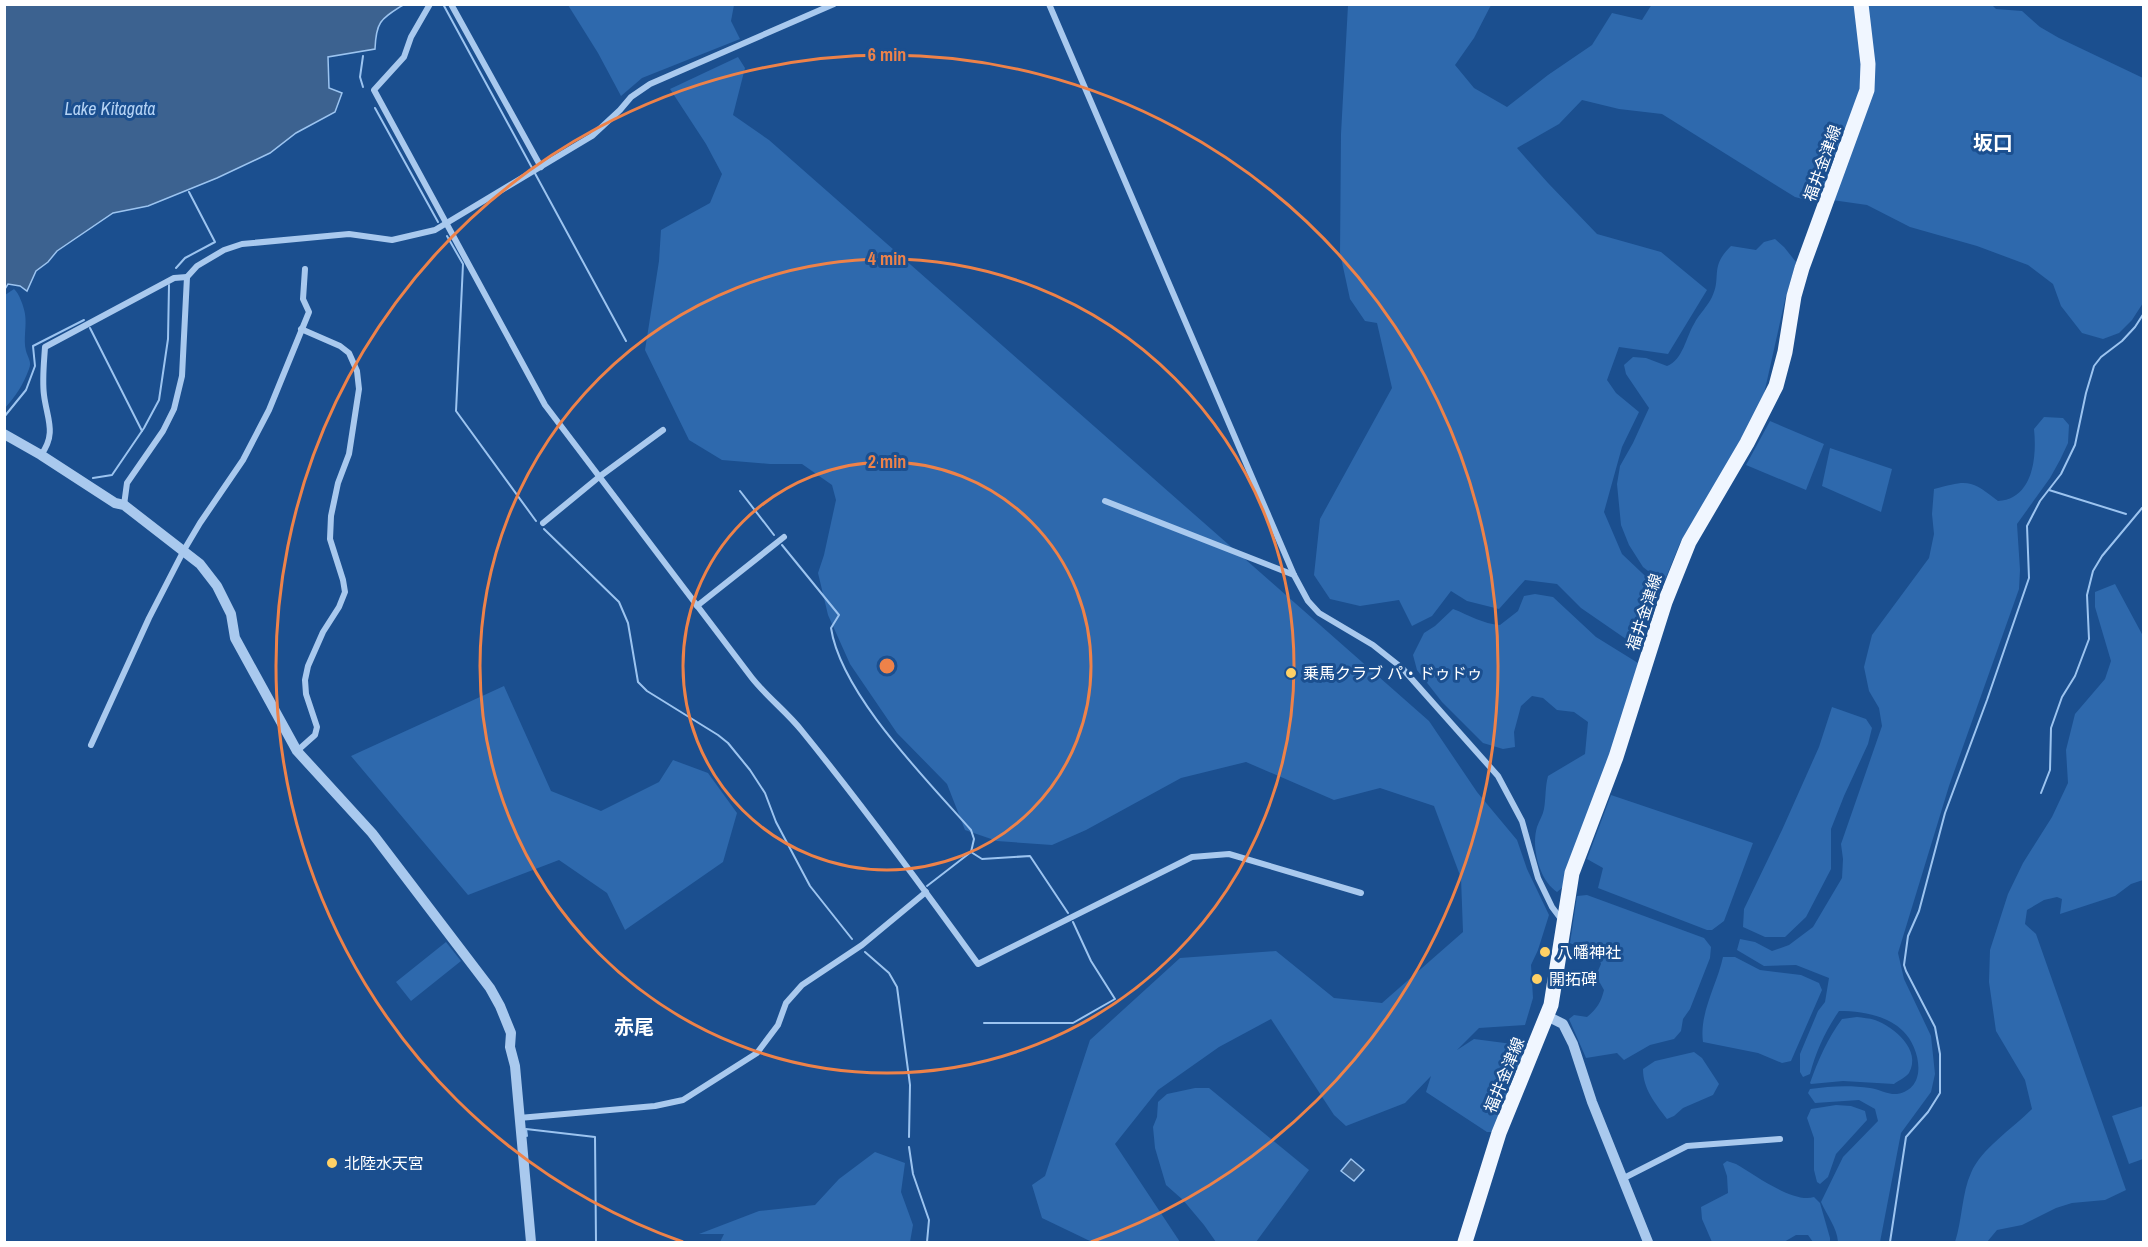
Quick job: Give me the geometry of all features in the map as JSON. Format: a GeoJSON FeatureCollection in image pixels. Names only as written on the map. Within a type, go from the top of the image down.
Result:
{"type":"FeatureCollection","features":[{"type":"Feature","properties":{"kind":"main road","name":"福井金津線"},"geometry":{"type":"LineString","coordinates":[[1465,1242],[1499,1133],[1547,1016],[1553,994],[1576,859],[1616,757],[1656,628],[1680,562],[1696,528],[1747,443],[1776,386],[1802,268],[1867,90],[1868,64],[1861,7]]}},
{"type":"Feature","properties":{"kind":"street"},"geometry":{"type":"LineString","coordinates":[[430,4],[411,37],[404,57],[374,90],[545,405],[766,695],[800,728],[926,892],[978,964],[1192,857],[1230,854],[1361,893]]}},
{"type":"Feature","properties":{"kind":"street"},"geometry":{"type":"LineString","coordinates":[[451,4],[541,167]]}},
{"type":"Feature","properties":{"kind":"street"},"geometry":{"type":"LineString","coordinates":[[124,505],[127,483],[163,431],[174,409],[182,376],[187,277],[197,266],[224,250],[242,244],[349,234],[392,240],[435,230],[592,136],[631,97],[650,84],[834,4]]}},
{"type":"Feature","properties":{"kind":"street"},"geometry":{"type":"LineString","coordinates":[[1049,4],[1294,575],[1308,601],[1319,613],[1373,645],[1402,668],[1498,776],[1522,821],[1538,878],[1552,907],[1564,922]]}},
{"type":"Feature","properties":{"kind":"street"},"geometry":{"type":"LineString","coordinates":[[91,745],[149,618],[184,550],[243,460],[269,410],[309,312],[303,298],[305,269]]}},
{"type":"Feature","properties":{"kind":"street"},"geometry":{"type":"LineString","coordinates":[[41,455],[50,437],[51,429],[43,394],[45,347],[174,278],[187,277]]}},
{"type":"Feature","properties":{"kind":"street"},"geometry":{"type":"LineString","coordinates":[[297,751],[315,735],[317,728],[306,694],[305,680],[308,666],[345,592],[344,580],[330,539],[331,516],[338,483],[349,454],[359,389],[357,371],[349,353],[340,346],[301,329]]}},
{"type":"Feature","properties":{"kind":"street"},"geometry":{"type":"LineString","coordinates":[[543,523],[663,429]]}},
{"type":"Feature","properties":{"kind":"street"},"geometry":{"type":"LineString","coordinates":[[4,434],[115,502],[124,505],[200,564],[217,586],[231,614],[235,638],[297,751],[372,833],[489,988],[500,1006],[511,1033],[510,1047],[516,1066],[531,1242]]}},
{"type":"Feature","properties":{"kind":"street"},"geometry":{"type":"LineString","coordinates":[[1105,501],[1294,575]]}},
{"type":"Feature","properties":{"kind":"street"},"geometry":{"type":"LineString","coordinates":[[697,606],[784,537]]}},
{"type":"Feature","properties":{"kind":"street"},"geometry":{"type":"LineString","coordinates":[[519,1118],[644,1107],[683,1100],[757,1053],[778,1025],[786,1004],[802,985],[862,945],[926,892]]}},
{"type":"Feature","properties":{"kind":"street"},"geometry":{"type":"LineString","coordinates":[[1547,1016],[1565,1026],[1648,1242]]}},
{"type":"Feature","properties":{"kind":"street"},"geometry":{"type":"LineString","coordinates":[[1622,1179],[1687,1146],[1780,1139]]}},
{"type":"Feature","properties":{"kind":"shaded area"},"geometry":{"type":"Polygon","coordinates":[[[1652,4],[1992,5],[1996,9],[2022,11],[2040,27],[2059,38],[2143,78],[2143,303],[2132,320],[2119,333],[2103,339],[2082,333],[2061,306],[2053,284],[2028,265],[1977,246],[1910,227],[1867,205],[1832,200],[1814,202],[1795,197],[1662,114],[1619,109],[1582,100],[1559,124],[1517,148],[1597,234],[1661,252],[1707,290],[1668,354],[1619,347],[1607,380],[1616,393],[1639,412],[1622,447],[1604,512],[1622,554],[1660,590],[1639,648],[1581,608],[1557,584],[1525,580],[1499,609],[1467,601],[1451,591],[1432,616],[1412,626],[1399,600],[1360,606],[1330,599],[1314,575],[1320,519],[1392,388],[1377,323],[1365,321],[1350,299],[1340,253],[1341,134],[1348,5],[1491,5],[1474,38],[1455,65],[1474,88],[1507,107],[1592,45],[1612,13],[1642,20],[1652,4]]]}},
{"type":"Feature","properties":{"kind":"shaded area"},"geometry":{"type":"Polygon","coordinates":[[[568,5],[734,5],[731,21],[740,39],[642,78],[621,96],[568,5]]]}},
{"type":"Feature","properties":{"kind":"shaded area"},"geometry":{"type":"Polygon","coordinates":[[[738,57],[745,68],[733,115],[769,140],[1429,721],[1477,792],[1517,840],[1527,869],[1549,915],[1531,965],[1533,998],[1525,1025],[1479,1028],[1457,1050],[1474,1039],[1527,1046],[1492,1132],[1487,1132],[1426,1092],[1431,1076],[1405,1103],[1346,1126],[1334,1115],[1271,1019],[1219,1047],[1158,1090],[1115,1144],[1180,1242],[1092,1242],[1042,1218],[1032,1185],[1045,1176],[1090,1040],[1180,958],[1276,951],[1334,998],[1382,1003],[1463,932],[1461,878],[1434,806],[1380,788],[1334,800],[1246,762],[1181,778],[1086,830],[1052,845],[997,841],[965,830],[947,784],[897,733],[850,664],[828,615],[818,573],[836,500],[832,485],[802,464],[722,460],[689,440],[645,350],[659,261],[661,230],[710,203],[722,174],[706,144],[670,89],[738,57]]]}},
{"type":"Feature","properties":{"kind":"shaded area"},"geometry":{"type":"Polygon","coordinates":[[[1775,239],[1796,262],[1764,394],[1744,436],[1680,543],[1665,580],[1657,578],[1643,567],[1629,545],[1621,525],[1617,484],[1620,466],[1649,408],[1626,374],[1624,365],[1633,357],[1646,358],[1667,366],[1677,359],[1694,324],[1712,297],[1718,266],[1724,253],[1731,246],[1756,250],[1764,242],[1775,239]]]}},
{"type":"Feature","properties":{"kind":"shaded area"},"geometry":{"type":"Polygon","coordinates":[[[14,289],[24,311],[25,346],[30,364],[22,385],[5,408],[5,295],[14,289]]]}},
{"type":"Feature","properties":{"kind":"shaded area"},"geometry":{"type":"Polygon","coordinates":[[[2044,417],[2063,418],[2069,425],[2068,443],[2050,478],[2017,524],[2019,589],[1949,786],[1898,953],[1904,979],[1931,1036],[1935,1074],[1931,1092],[1901,1133],[1880,1242],[1838,1242],[1834,1226],[1821,1202],[1843,1157],[1878,1121],[1875,1109],[1859,1100],[1815,1103],[1808,1093],[1810,1089],[1840,1086],[1870,1088],[1894,1094],[1907,1091],[1914,1084],[1917,1076],[1917,1057],[1914,1047],[1903,1031],[1889,1021],[1865,1013],[1839,1011],[1822,1041],[1810,1074],[1803,1077],[1800,1072],[1800,1054],[1818,1011],[1825,1002],[1829,978],[1796,965],[1764,966],[1737,950],[1740,939],[1755,942],[1772,951],[1789,945],[1813,927],[1842,878],[1841,844],[1882,726],[1879,708],[1869,691],[1864,667],[1872,635],[1929,558],[1934,534],[1932,514],[1934,489],[1968,483],[1998,501],[2019,493],[2026,485],[2033,464],[2034,429],[2044,417]]]}},
{"type":"Feature","properties":{"kind":"shaded area"},"geometry":{"type":"Polygon","coordinates":[[[1770,421],[1824,444],[1806,490],[1746,465],[1770,421]]]}},
{"type":"Feature","properties":{"kind":"shaded area"},"geometry":{"type":"Polygon","coordinates":[[[1830,448],[1892,469],[1881,512],[1822,486],[1830,448]]]}},
{"type":"Feature","properties":{"kind":"shaded area"},"geometry":{"type":"Polygon","coordinates":[[[2115,584],[2143,636],[2143,880],[2131,884],[2115,896],[2060,914],[2062,899],[2057,897],[2044,900],[2027,910],[2025,924],[2036,934],[2126,1190],[2105,1200],[2072,1203],[2056,1208],[2022,1225],[1997,1230],[1987,1242],[1955,1242],[1966,1189],[1976,1164],[1990,1147],[2032,1109],[2025,1080],[1996,1031],[1989,982],[1990,950],[2008,894],[2023,863],[2052,817],[2068,783],[2066,750],[2075,714],[2105,679],[2111,661],[2095,607],[2095,592],[2115,584]]]}},
{"type":"Feature","properties":{"kind":"shaded area"},"geometry":{"type":"Polygon","coordinates":[[[1535,594],[1553,597],[1596,637],[1638,663],[1620,727],[1563,887],[1557,892],[1545,880],[1541,871],[1536,853],[1535,835],[1543,814],[1548,776],[1585,754],[1588,722],[1574,712],[1557,710],[1543,698],[1532,696],[1521,706],[1514,732],[1515,747],[1503,749],[1483,743],[1442,702],[1417,670],[1413,655],[1424,633],[1453,609],[1482,621],[1500,625],[1518,611],[1524,596],[1535,594]]]}},
{"type":"Feature","properties":{"kind":"shaded area"},"geometry":{"type":"Polygon","coordinates":[[[504,686],[551,791],[601,811],[659,782],[673,760],[708,773],[737,813],[723,862],[625,930],[607,893],[559,860],[468,895],[351,756],[504,686]]]}},
{"type":"Feature","properties":{"kind":"shaded area"},"geometry":{"type":"Polygon","coordinates":[[[1832,707],[1866,719],[1872,728],[1868,744],[1831,829],[1831,869],[1806,917],[1785,937],[1765,937],[1743,927],[1744,909],[1819,747],[1832,707]]]}},
{"type":"Feature","properties":{"kind":"shaded area"},"geometry":{"type":"Polygon","coordinates":[[[1611,795],[1753,843],[1724,921],[1712,930],[1707,930],[1598,888],[1603,868],[1587,859],[1611,795]]]}},
{"type":"Feature","properties":{"kind":"shaded area"},"geometry":{"type":"Polygon","coordinates":[[[1587,895],[1704,938],[1711,947],[1710,958],[1690,1009],[1683,1019],[1681,1031],[1674,1039],[1650,1045],[1624,1060],[1617,1053],[1586,1058],[1569,1019],[1574,1015],[1587,1017],[1598,1005],[1604,990],[1600,983],[1594,980],[1601,964],[1599,957],[1570,943],[1577,896],[1587,895]]]}},
{"type":"Feature","properties":{"kind":"shaded area"},"geometry":{"type":"Polygon","coordinates":[[[446,942],[461,961],[411,1001],[396,982],[446,942]]]}},
{"type":"Feature","properties":{"kind":"shaded area"},"geometry":{"type":"Polygon","coordinates":[[[1723,957],[1735,957],[1760,970],[1801,975],[1819,983],[1822,990],[1791,1061],[1782,1063],[1758,1053],[1703,1042],[1702,1031],[1706,1010],[1723,957]]]}},
{"type":"Feature","properties":{"kind":"shaded area"},"geometry":{"type":"Polygon","coordinates":[[[1857,1017],[1882,1023],[1904,1040],[1912,1056],[1909,1073],[1894,1084],[1843,1081],[1811,1084],[1820,1058],[1837,1026],[1842,1019],[1857,1017]]]}},
{"type":"Feature","properties":{"kind":"shaded area"},"geometry":{"type":"Polygon","coordinates":[[[1694,1052],[1702,1058],[1719,1084],[1713,1095],[1683,1108],[1667,1119],[1647,1089],[1643,1069],[1655,1061],[1694,1052]]]}},
{"type":"Feature","properties":{"kind":"shaded area"},"geometry":{"type":"Polygon","coordinates":[[[1195,1088],[1209,1088],[1309,1170],[1256,1242],[1216,1242],[1183,1200],[1166,1185],[1155,1148],[1153,1127],[1157,1117],[1158,1102],[1167,1094],[1195,1088]]]}},
{"type":"Feature","properties":{"kind":"shaded area"},"geometry":{"type":"Polygon","coordinates":[[[1836,1105],[1851,1106],[1865,1111],[1867,1120],[1836,1154],[1828,1177],[1820,1184],[1817,1182],[1814,1170],[1814,1138],[1807,1118],[1811,1109],[1836,1105]]]}},
{"type":"Feature","properties":{"kind":"shaded area"},"geometry":{"type":"Polygon","coordinates":[[[2143,1106],[2143,1159],[2129,1164],[2112,1116],[2143,1106]]]}},
{"type":"Feature","properties":{"kind":"shaded area"},"geometry":{"type":"Polygon","coordinates":[[[875,1152],[905,1163],[901,1192],[913,1225],[910,1242],[720,1242],[724,1234],[699,1234],[759,1211],[815,1205],[839,1179],[875,1152]]]}},
{"type":"Feature","properties":{"kind":"shaded area"},"geometry":{"type":"Polygon","coordinates":[[[1727,1161],[1786,1193],[1806,1198],[1814,1197],[1820,1203],[1830,1242],[1813,1242],[1808,1235],[1796,1235],[1784,1242],[1712,1242],[1702,1219],[1701,1207],[1728,1193],[1727,1176],[1723,1164],[1727,1161]]]}},
{"type":"Feature","properties":{"kind":"water","name":"Lake Kitagata"},"geometry":{"type":"Polygon","coordinates":[[[5,4],[403,5],[389,14],[378,26],[375,49],[328,57],[329,88],[342,93],[335,112],[296,133],[270,153],[217,178],[148,206],[113,213],[57,251],[36,271],[27,291],[20,286],[8,284],[5,289],[5,4]]]}},
{"type":"Feature","properties":{"kind":"water"},"geometry":{"type":"Polygon","coordinates":[[[1351,1159],[1364,1170],[1354,1181],[1341,1171],[1351,1159]]]}},
{"type":"Feature","properties":{"kind":"waterway"},"geometry":{"type":"LineString","coordinates":[[443,4],[626,341]]}},
{"type":"Feature","properties":{"kind":"waterway"},"geometry":{"type":"LineString","coordinates":[[363,56],[360,77],[363,87]]}},
{"type":"Feature","properties":{"kind":"waterway"},"geometry":{"type":"LineString","coordinates":[[375,108],[438,222]]}},
{"type":"Feature","properties":{"kind":"waterway"},"geometry":{"type":"LineString","coordinates":[[176,268],[185,258],[215,242],[189,192]]}},
{"type":"Feature","properties":{"kind":"waterway"},"geometry":{"type":"LineString","coordinates":[[447,236],[463,264],[456,411],[536,521]]}},
{"type":"Feature","properties":{"kind":"waterway"},"geometry":{"type":"LineString","coordinates":[[93,478],[112,475],[144,428],[159,400],[168,339],[169,285]]}},
{"type":"Feature","properties":{"kind":"waterway"},"geometry":{"type":"LineString","coordinates":[[1890,1242],[1906,1137],[1928,1112],[1940,1093],[1940,1054],[1935,1027],[1904,965],[1908,936],[1919,911],[1945,813],[2029,578],[2027,526],[2040,501],[2061,474],[2075,445],[2094,366],[2101,357],[2122,341],[2144,313]]}},
{"type":"Feature","properties":{"kind":"waterway"},"geometry":{"type":"LineString","coordinates":[[4,417],[26,390],[35,366],[33,346],[84,320]]}},
{"type":"Feature","properties":{"kind":"waterway"},"geometry":{"type":"LineString","coordinates":[[90,328],[142,431]]}},
{"type":"Feature","properties":{"kind":"waterway"},"geometry":{"type":"LineString","coordinates":[[2049,490],[2126,514]]}},
{"type":"Feature","properties":{"kind":"waterway"},"geometry":{"type":"LineString","coordinates":[[740,491],[774,535]]}},
{"type":"Feature","properties":{"kind":"waterway"},"geometry":{"type":"LineString","coordinates":[[2041,793],[2050,770],[2051,728],[2062,697],[2075,676],[2089,639],[2087,595],[2093,571],[2102,556],[2142,508]]}},
{"type":"Feature","properties":{"kind":"waterway"},"geometry":{"type":"LineString","coordinates":[[544,529],[619,602],[628,623],[638,682],[647,691],[718,735],[728,743],[750,770],[765,793],[776,822],[810,886],[852,939]]}},
{"type":"Feature","properties":{"kind":"waterway"},"geometry":{"type":"LineString","coordinates":[[782,545],[839,615],[831,628],[838,654],[868,708],[910,762],[971,830],[974,839],[971,852],[982,859],[1030,856],[1068,913]]}},
{"type":"Feature","properties":{"kind":"waterway"},"geometry":{"type":"LineString","coordinates":[[927,886],[971,852]]}},
{"type":"Feature","properties":{"kind":"waterway"},"geometry":{"type":"LineString","coordinates":[[984,1023],[1073,1023],[1115,999],[1091,961],[1073,922]]}},
{"type":"Feature","properties":{"kind":"waterway"},"geometry":{"type":"LineString","coordinates":[[865,952],[889,973],[897,987],[910,1085],[909,1137]]}},
{"type":"Feature","properties":{"kind":"waterway"},"geometry":{"type":"LineString","coordinates":[[527,1136],[526,1129],[595,1137],[596,1242]]}},
{"type":"Feature","properties":{"kind":"waterway"},"geometry":{"type":"LineString","coordinates":[[909,1147],[913,1174],[929,1220],[927,1242]]}},
{"type":"Feature","properties":{"kind":"place","name":"乗馬クラブ パ・ドゥドゥ"},"geometry":{"type":"Point","coordinates":[1291,673]}},
{"type":"Feature","properties":{"kind":"place","name":"八幡神社"},"geometry":{"type":"Point","coordinates":[1545,952]}},
{"type":"Feature","properties":{"kind":"place","name":"開拓碑"},"geometry":{"type":"Point","coordinates":[1537,979]}},
{"type":"Feature","properties":{"kind":"place","name":"北陸水天宮"},"geometry":{"type":"Point","coordinates":[332,1163]}},
{"type":"Feature","properties":{"kind":"district","name":"坂口"},"geometry":{"type":"Point","coordinates":[1993,142]}},
{"type":"Feature","properties":{"kind":"district","name":"赤尾"},"geometry":{"type":"Point","coordinates":[634,1026]}}]}
